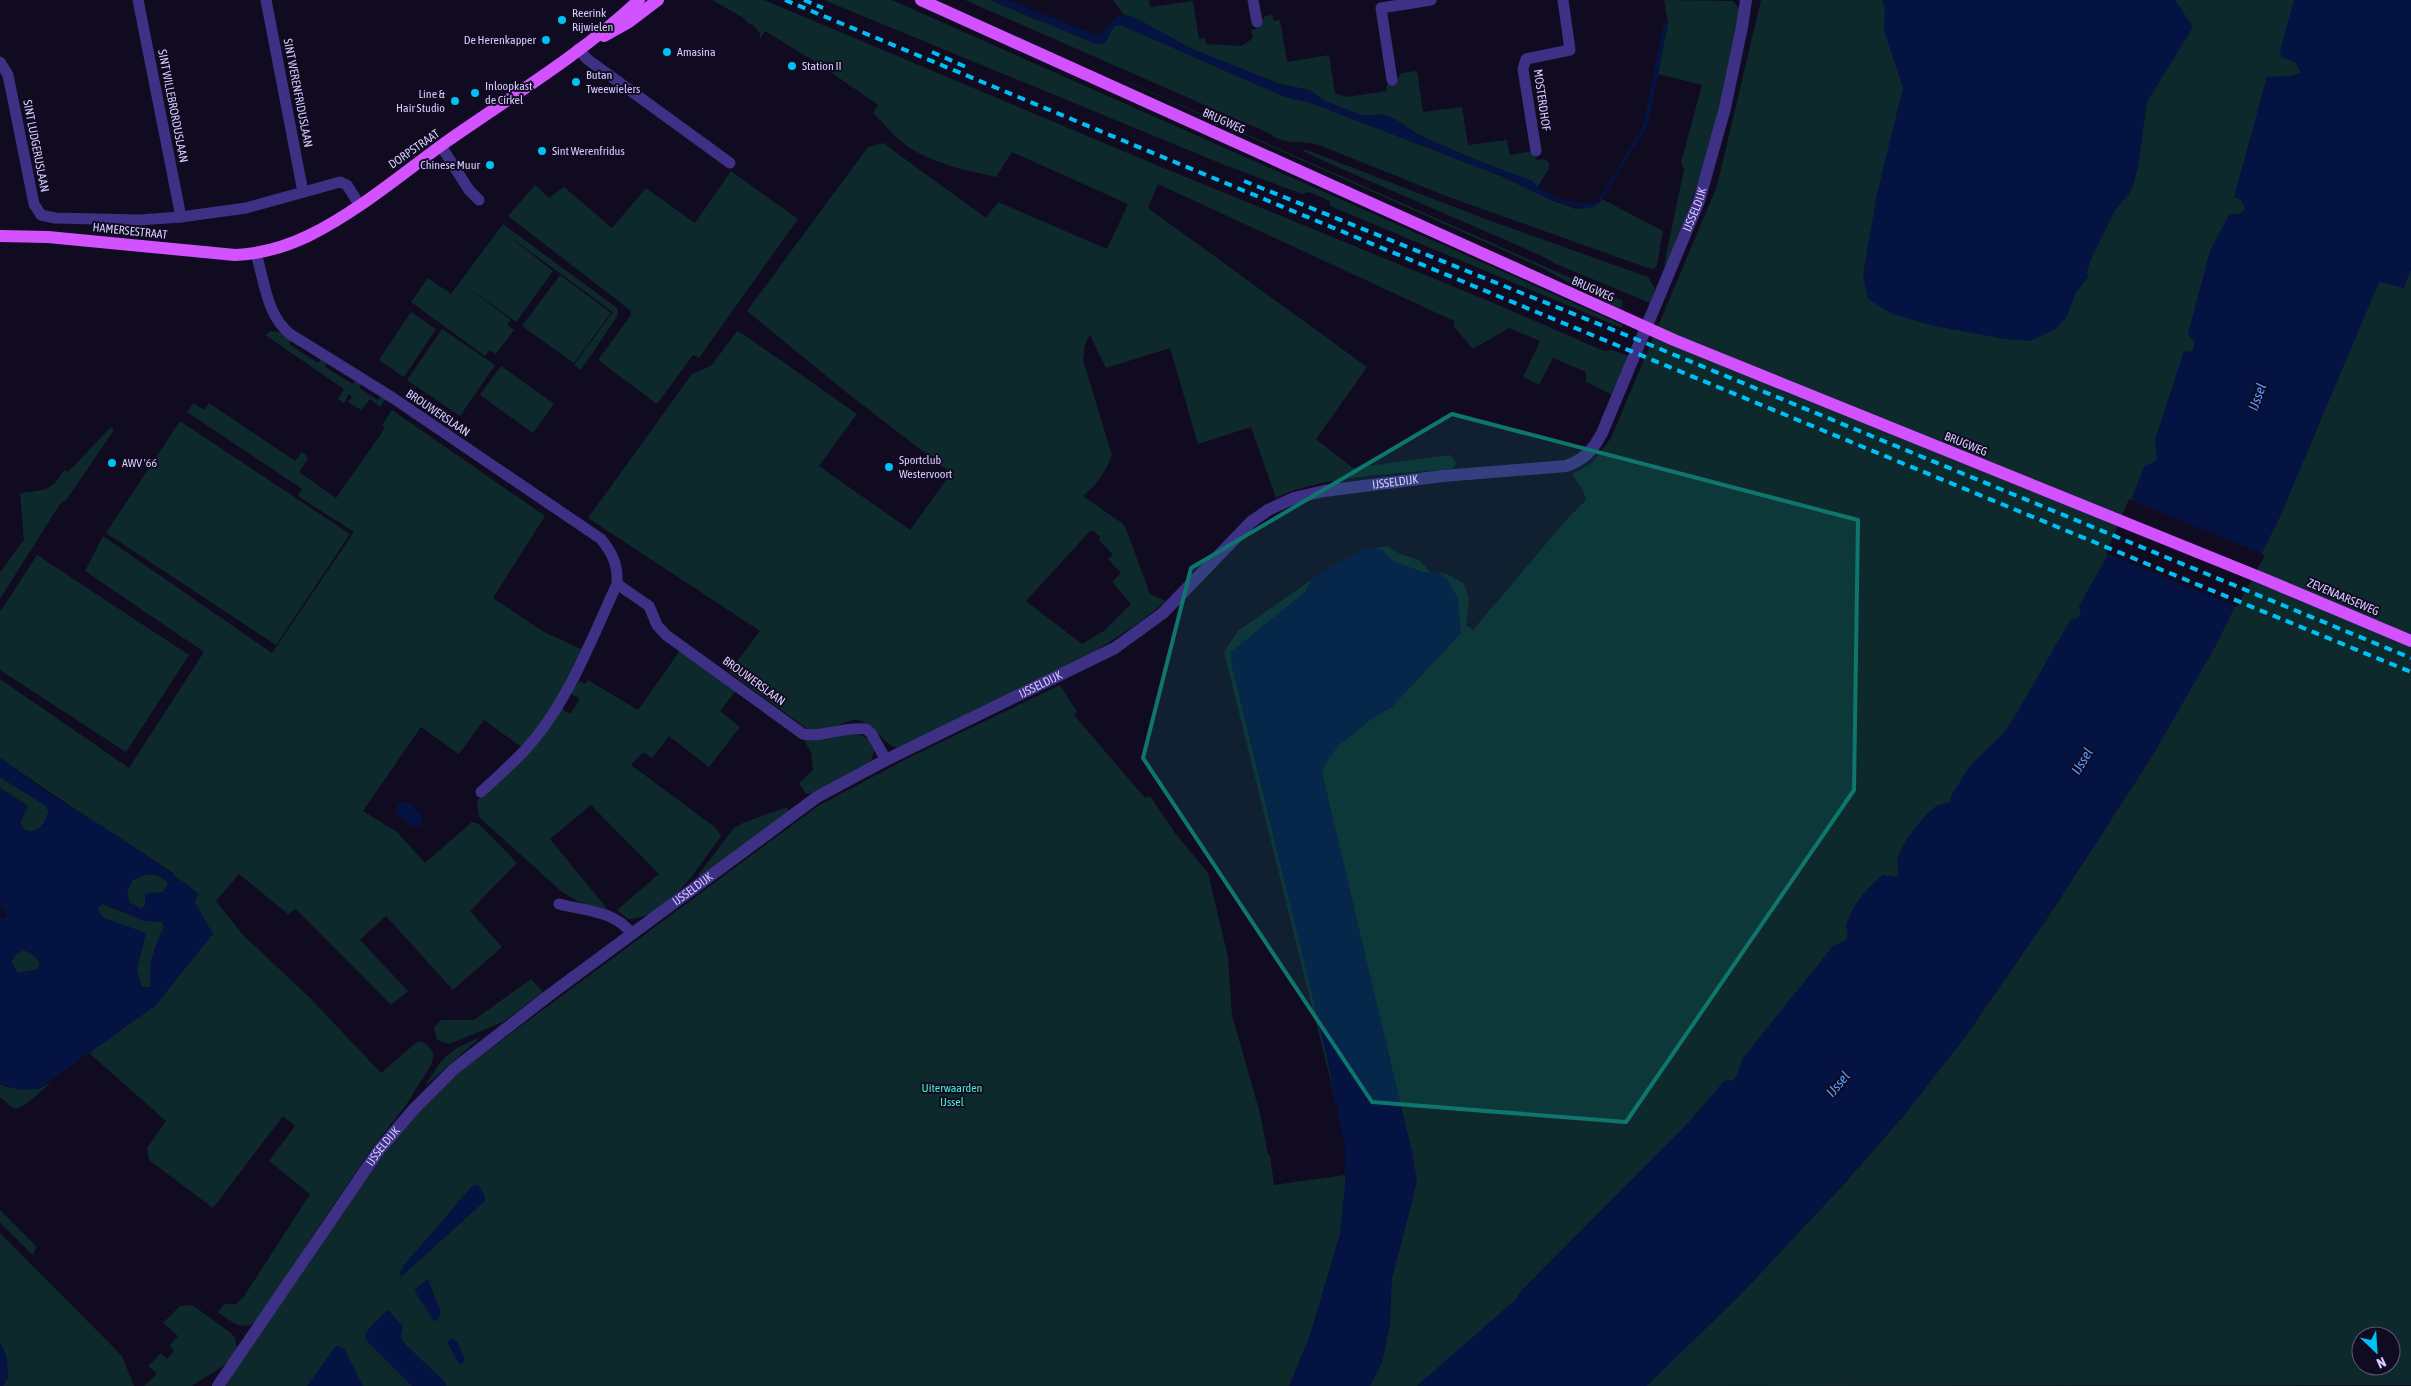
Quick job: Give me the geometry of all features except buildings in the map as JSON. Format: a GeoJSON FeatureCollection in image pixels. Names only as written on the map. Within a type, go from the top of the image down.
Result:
{"type":"FeatureCollection","features":[{"type":"Feature","properties":{"kind":"main road","name":"DORPSTRAAT"},"geometry":{"type":"LineString","coordinates":[[256,254],[310,235],[359,204],[582,46],[629,22],[642,3],[658,0]]}},
{"type":"Feature","properties":{"kind":"main road","name":"BRUGWEG"},"geometry":{"type":"LineString","coordinates":[[921,0],[1674,340],[2264,579]]}},
{"type":"Feature","properties":{"kind":"main road","name":"HAMERSESTRAAT"},"geometry":{"type":"LineString","coordinates":[[0,236],[82,240],[208,254],[256,254]]}},
{"type":"Feature","properties":{"kind":"main road","name":"ZEVENAARSEWEG"},"geometry":{"type":"LineString","coordinates":[[2264,579],[2411,641]]}},
{"type":"Feature","properties":{"kind":"street","name":"SINT WILLEBRORDUSLAAN"},"geometry":{"type":"LineString","coordinates":[[138,0],[181,217]]}},
{"type":"Feature","properties":{"kind":"street","name":"SINT WERENFRIDUSLAAN"},"geometry":{"type":"LineString","coordinates":[[266,0],[303,192]]}},
{"type":"Feature","properties":{"kind":"street"},"geometry":{"type":"LineString","coordinates":[[1253,0],[1257,22]]}},
{"type":"Feature","properties":{"kind":"street"},"geometry":{"type":"LineString","coordinates":[[1392,80],[1381,8],[1431,0]]}},
{"type":"Feature","properties":{"kind":"street","name":"MOSTERDHOF"},"geometry":{"type":"LineString","coordinates":[[1536,151],[1523,69],[1526,59],[1570,50],[1562,0]]}},
{"type":"Feature","properties":{"kind":"street","name":"IJSSELDIJK"},"geometry":{"type":"LineString","coordinates":[[218,1386],[379,1150],[414,1109],[454,1069],[817,797],[886,760],[1115,648],[1163,613],[1251,522],[1268,510],[1294,498],[1324,491],[1443,476],[1566,466],[1582,460],[1596,445],[1606,425],[1699,201],[1725,108],[1746,0]]}},
{"type":"Feature","properties":{"kind":"street"},"geometry":{"type":"LineString","coordinates":[[582,46],[587,59],[730,163]]}},
{"type":"Feature","properties":{"kind":"street","name":"SINT LUDGERUSLAAN"},"geometry":{"type":"LineString","coordinates":[[0,62],[8,75],[34,204],[41,215],[72,219],[139,220],[181,217]]}},
{"type":"Feature","properties":{"kind":"street"},"geometry":{"type":"LineString","coordinates":[[441,146],[470,190],[479,200]]}},
{"type":"Feature","properties":{"kind":"street","name":"HAMERSESTRAAT"},"geometry":{"type":"LineString","coordinates":[[181,217],[246,208],[340,182],[347,185],[359,204]]}},
{"type":"Feature","properties":{"kind":"street","name":"BROUWERSLAAN"},"geometry":{"type":"LineString","coordinates":[[256,254],[269,305],[284,329],[393,398],[601,539],[614,560],[617,569],[617,584],[649,606],[657,625],[666,635],[803,734],[813,736],[842,730],[866,729],[871,733],[886,760]]}},
{"type":"Feature","properties":{"kind":"street"},"geometry":{"type":"LineString","coordinates":[[481,792],[526,749],[551,714],[574,675],[617,584]]}},
{"type":"Feature","properties":{"kind":"street"},"geometry":{"type":"LineString","coordinates":[[558,904],[612,917],[621,921],[632,934]]}},
{"type":"Feature","properties":{"kind":"highlighted area"},"geometry":{"type":"Polygon","coordinates":[[[1452,414],[1858,520],[1854,790],[1626,1122],[1372,1102],[1143,758],[1191,568],[1452,414]]]}},
{"type":"Feature","properties":{"kind":"green space"},"geometry":{"type":"Polygon","coordinates":[[[712,0],[764,0],[1154,164],[1491,302],[1604,351],[1613,350],[1628,356],[1613,395],[1586,382],[1586,372],[1553,358],[1539,385],[1523,377],[1540,341],[1509,328],[1473,349],[1454,327],[1454,321],[1158,184],[1148,208],[1367,367],[1316,439],[1353,468],[1450,455],[1456,462],[1453,469],[1337,480],[1293,491],[1276,498],[1251,427],[1198,444],[1170,348],[1106,368],[1090,335],[1085,344],[1083,360],[1112,455],[1107,467],[1093,487],[1083,496],[1122,523],[1126,529],[1150,594],[1166,601],[1137,624],[1072,664],[898,748],[887,743],[869,725],[857,720],[828,729],[809,730],[729,672],[760,631],[588,518],[692,374],[712,365],[737,331],[857,414],[819,466],[910,530],[951,473],[847,393],[747,311],[868,147],[883,143],[986,218],[998,202],[1107,249],[1128,204],[1012,152],[996,177],[948,165],[924,156],[903,143],[873,113],[878,105],[822,66],[765,31],[760,39],[760,33],[742,17],[712,0]],[[1091,530],[1026,601],[1082,644],[1105,630],[1131,604],[1112,582],[1121,573],[1108,559],[1113,555],[1099,540],[1100,536],[1091,530]]]}},
{"type":"Feature","properties":{"kind":"green space"},"geometry":{"type":"Polygon","coordinates":[[[824,0],[892,0],[1623,325],[1622,328],[1330,206],[1330,201],[1309,192],[1302,194],[1227,166],[824,0]]]}},
{"type":"Feature","properties":{"kind":"green space"},"geometry":{"type":"Polygon","coordinates":[[[965,0],[990,0],[1040,21],[1106,38],[1114,25],[1121,25],[1285,97],[1311,103],[1501,176],[1551,200],[1576,209],[1600,202],[1602,199],[1663,231],[1657,265],[1654,269],[1648,268],[1446,196],[1319,145],[1278,139],[1273,135],[965,0]]]}},
{"type":"Feature","properties":{"kind":"green space"},"geometry":{"type":"Polygon","coordinates":[[[1113,0],[1149,0],[1150,7],[1193,1],[1199,39],[1205,38],[1206,44],[1242,46],[1253,38],[1251,30],[1256,29],[1265,16],[1272,15],[1274,21],[1280,20],[1287,62],[1329,55],[1335,93],[1347,97],[1387,91],[1386,85],[1395,84],[1401,73],[1417,71],[1423,112],[1462,107],[1468,145],[1507,140],[1510,155],[1534,151],[1536,160],[1545,159],[1549,163],[1549,168],[1537,188],[1532,181],[1487,165],[1417,134],[1395,119],[1379,114],[1360,115],[1327,102],[1309,90],[1280,84],[1192,49],[1137,19],[1124,15],[1113,0]]]}},
{"type":"Feature","properties":{"kind":"green space"},"geometry":{"type":"Polygon","coordinates":[[[1664,0],[1733,1],[1740,10],[1730,64],[1710,146],[1675,247],[1664,266],[1684,169],[1681,163],[1702,85],[1658,74],[1668,22],[1664,0]]]}},
{"type":"Feature","properties":{"kind":"green space","name":"Uiterwaarden IJssel"},"geometry":{"type":"Polygon","coordinates":[[[1761,0],[2325,0],[2254,216],[2158,461],[2134,494],[2114,544],[2081,613],[2019,716],[1958,794],[1910,873],[1749,1069],[1434,1386],[225,1386],[383,1155],[415,1114],[455,1075],[818,806],[910,757],[1060,685],[1077,712],[1074,715],[1145,798],[1150,796],[1175,833],[1208,873],[1228,957],[1232,1015],[1261,1117],[1268,1155],[1270,1155],[1274,1185],[1352,1174],[1347,1147],[1224,652],[1238,631],[1311,580],[1366,550],[1388,546],[1400,554],[1419,560],[1430,572],[1447,574],[1463,583],[1469,601],[1466,625],[1473,630],[1567,519],[1586,500],[1583,490],[1572,474],[1592,463],[1611,438],[1717,186],[1761,0]]]}},
{"type":"Feature","properties":{"kind":"green space"},"geometry":{"type":"Polygon","coordinates":[[[984,18],[1623,301],[1622,307],[1618,306],[1625,312],[1536,265],[984,18]]]}},
{"type":"Feature","properties":{"kind":"green space"},"geometry":{"type":"Polygon","coordinates":[[[1304,149],[1488,220],[1648,277],[1655,289],[1650,303],[1556,264],[1542,256],[1326,162],[1303,151],[1304,149]]]}},
{"type":"Feature","properties":{"kind":"green space"},"geometry":{"type":"Polygon","coordinates":[[[731,171],[798,219],[699,358],[693,355],[657,404],[598,360],[631,315],[630,310],[508,216],[535,185],[549,198],[564,187],[612,228],[646,188],[695,223],[731,171]]]}},
{"type":"Feature","properties":{"kind":"green space"},"geometry":{"type":"Polygon","coordinates":[[[2411,184],[2411,1385],[1646,1386],[1740,1295],[1843,1185],[1904,1115],[1965,1037],[2052,911],[2154,753],[2411,184]]]}},
{"type":"Feature","properties":{"kind":"green space"},"geometry":{"type":"Polygon","coordinates":[[[503,224],[617,308],[618,315],[581,370],[574,365],[613,312],[502,231],[553,271],[516,322],[463,284],[511,320],[507,325],[514,330],[496,354],[490,350],[485,356],[411,302],[428,278],[451,294],[503,224]]]}},
{"type":"Feature","properties":{"kind":"green space"},"geometry":{"type":"Polygon","coordinates":[[[560,275],[611,313],[574,363],[522,326],[560,275]]]}},
{"type":"Feature","properties":{"kind":"green space"},"geometry":{"type":"Polygon","coordinates":[[[411,312],[436,329],[404,377],[379,360],[411,312]]]}},
{"type":"Feature","properties":{"kind":"green space"},"geometry":{"type":"Polygon","coordinates":[[[442,329],[495,365],[460,416],[407,380],[442,329]]]}},
{"type":"Feature","properties":{"kind":"green space"},"geometry":{"type":"Polygon","coordinates":[[[271,331],[279,332],[291,340],[289,344],[318,363],[321,360],[327,364],[325,367],[353,384],[355,381],[361,384],[359,388],[378,400],[381,397],[385,399],[373,419],[380,407],[370,399],[361,410],[348,402],[352,397],[349,394],[344,403],[338,399],[344,389],[265,335],[271,331]]]}},
{"type":"Feature","properties":{"kind":"green space"},"geometry":{"type":"Polygon","coordinates":[[[501,366],[554,404],[533,433],[480,395],[501,366]]]}},
{"type":"Feature","properties":{"kind":"green space"},"geometry":{"type":"Polygon","coordinates":[[[194,403],[204,410],[209,403],[295,461],[302,452],[308,459],[299,472],[336,498],[385,428],[382,425],[392,410],[545,516],[493,598],[544,632],[583,650],[555,704],[523,748],[484,720],[459,754],[421,727],[363,811],[397,832],[425,863],[472,822],[479,824],[517,863],[470,911],[502,947],[453,990],[386,916],[360,940],[408,991],[391,1005],[296,909],[288,914],[239,874],[216,901],[243,935],[309,997],[381,1073],[418,1041],[425,1043],[434,1055],[431,1065],[406,1105],[372,1148],[262,1314],[246,1326],[235,1323],[218,1312],[224,1304],[236,1304],[243,1298],[310,1194],[269,1161],[295,1126],[283,1116],[213,1208],[149,1160],[147,1148],[166,1121],[89,1053],[156,1005],[173,873],[0,758],[0,679],[129,768],[204,652],[85,571],[103,536],[272,653],[354,532],[298,496],[302,489],[187,412],[194,403]]]}},
{"type":"Feature","properties":{"kind":"green space"},"geometry":{"type":"Polygon","coordinates":[[[180,421],[350,534],[276,645],[106,533],[180,421]]]}},
{"type":"Feature","properties":{"kind":"green space"},"geometry":{"type":"Polygon","coordinates":[[[111,427],[114,430],[67,499],[60,504],[0,599],[0,572],[24,540],[20,493],[46,489],[51,486],[64,470],[68,472],[111,427]]]}},
{"type":"Feature","properties":{"kind":"green space"},"geometry":{"type":"Polygon","coordinates":[[[37,555],[189,655],[126,752],[0,670],[0,612],[37,555]]]}},
{"type":"Feature","properties":{"kind":"green space"},"geometry":{"type":"Polygon","coordinates":[[[681,649],[737,689],[720,711],[740,727],[709,767],[669,736],[652,758],[643,752],[631,765],[716,828],[721,836],[693,875],[670,900],[657,910],[643,916],[628,919],[617,910],[659,874],[591,805],[550,839],[609,911],[605,912],[577,901],[561,891],[479,817],[477,801],[559,707],[570,714],[580,699],[570,693],[580,681],[585,684],[588,680],[638,710],[681,649]]]}},
{"type":"Feature","properties":{"kind":"green space"},"geometry":{"type":"Polygon","coordinates":[[[856,733],[868,739],[874,750],[871,762],[812,793],[806,794],[799,783],[813,770],[811,753],[804,739],[820,740],[856,733]]]}},
{"type":"Feature","properties":{"kind":"green space"},"geometry":{"type":"Polygon","coordinates":[[[0,777],[45,805],[49,811],[39,828],[30,831],[21,827],[20,823],[28,806],[0,788],[0,777]]]}},
{"type":"Feature","properties":{"kind":"green space"},"geometry":{"type":"Polygon","coordinates":[[[787,807],[788,811],[700,877],[698,875],[734,828],[787,807]]]}},
{"type":"Feature","properties":{"kind":"green space"},"geometry":{"type":"Polygon","coordinates":[[[142,875],[161,877],[168,885],[163,892],[151,894],[145,906],[141,909],[129,902],[127,891],[133,880],[142,875]]]}},
{"type":"Feature","properties":{"kind":"green space"},"geometry":{"type":"Polygon","coordinates":[[[102,904],[147,921],[162,922],[164,927],[155,949],[152,963],[151,987],[141,987],[137,969],[145,933],[103,918],[97,908],[102,904]]]}},
{"type":"Feature","properties":{"kind":"green space"},"geometry":{"type":"Polygon","coordinates":[[[23,950],[31,953],[36,958],[40,963],[39,969],[18,973],[11,962],[15,955],[23,950]]]}},
{"type":"Feature","properties":{"kind":"green space"},"geometry":{"type":"Polygon","coordinates":[[[531,979],[543,992],[503,1022],[449,1044],[437,1040],[434,1027],[441,1020],[474,1020],[531,979]]]}},
{"type":"Feature","properties":{"kind":"green space"},"geometry":{"type":"Polygon","coordinates":[[[481,1037],[425,1086],[447,1055],[453,1050],[481,1037]]]}},
{"type":"Feature","properties":{"kind":"green space"},"geometry":{"type":"Polygon","coordinates":[[[53,1081],[28,1103],[17,1108],[11,1107],[0,1097],[0,1084],[5,1087],[39,1089],[53,1081]]]}},
{"type":"Feature","properties":{"kind":"green space"},"geometry":{"type":"Polygon","coordinates":[[[0,1210],[36,1246],[33,1255],[0,1223],[0,1210]]]}},
{"type":"Feature","properties":{"kind":"green space"},"geometry":{"type":"Polygon","coordinates":[[[0,1233],[122,1356],[134,1386],[3,1386],[8,1377],[0,1342],[0,1233]]]}},
{"type":"Feature","properties":{"kind":"green space"},"geometry":{"type":"Polygon","coordinates":[[[186,1305],[194,1306],[232,1334],[235,1338],[237,1350],[226,1364],[192,1386],[144,1386],[157,1374],[148,1366],[161,1353],[167,1359],[174,1351],[170,1346],[178,1336],[163,1323],[179,1307],[186,1305]]]}},
{"type":"Feature","properties":{"kind":"water"},"geometry":{"type":"Polygon","coordinates":[[[991,0],[1008,0],[1099,36],[1114,18],[1124,15],[1131,16],[1192,49],[1280,84],[1309,90],[1327,102],[1360,115],[1385,115],[1395,119],[1417,134],[1451,150],[1532,181],[1553,196],[1581,203],[1598,201],[1643,126],[1664,22],[1668,22],[1649,120],[1645,130],[1600,202],[1594,207],[1583,209],[1551,200],[1501,176],[1311,103],[1285,97],[1121,25],[1114,26],[1105,43],[1096,44],[991,0]]]}},
{"type":"Feature","properties":{"kind":"water"},"geometry":{"type":"Polygon","coordinates":[[[1882,0],[2175,0],[2193,27],[2147,102],[2138,167],[2129,194],[2115,210],[2091,259],[2087,271],[2088,277],[2076,292],[2066,318],[2054,330],[2029,341],[2005,339],[1934,326],[1892,314],[1868,299],[1863,275],[1877,194],[1903,88],[1884,30],[1885,8],[1882,0]]]}},
{"type":"Feature","properties":{"kind":"water","name":"IJssel"},"geometry":{"type":"Polygon","coordinates":[[[2294,0],[2411,0],[2411,269],[2404,288],[2379,282],[2279,519],[2215,647],[2154,753],[2052,911],[1965,1037],[1904,1115],[1843,1185],[1740,1295],[1646,1386],[1417,1386],[1515,1300],[1522,1290],[1687,1124],[1724,1081],[1733,1080],[1736,1077],[1743,1058],[1833,946],[1847,938],[1847,923],[1853,909],[1862,896],[1883,875],[1896,877],[1899,874],[1897,859],[1906,840],[1923,818],[1936,806],[1950,802],[1952,794],[1970,766],[2002,735],[2071,619],[2078,618],[2081,613],[2079,606],[2114,544],[2144,467],[2157,460],[2155,440],[2184,351],[2192,352],[2195,342],[2188,334],[2210,251],[2229,215],[2242,213],[2245,209],[2241,200],[2234,197],[2267,77],[2290,76],[2301,73],[2295,62],[2281,57],[2280,51],[2294,0]]]}},
{"type":"Feature","properties":{"kind":"water"},"geometry":{"type":"Polygon","coordinates":[[[1368,547],[1383,550],[1393,561],[1423,572],[1439,573],[1448,580],[1458,599],[1461,633],[1392,707],[1373,718],[1338,746],[1322,772],[1413,1156],[1417,1182],[1392,1279],[1390,1324],[1382,1363],[1370,1386],[1289,1386],[1310,1335],[1340,1234],[1345,1184],[1345,1149],[1326,1053],[1232,667],[1231,652],[1305,592],[1313,577],[1368,547]]]}},
{"type":"Feature","properties":{"kind":"water"},"geometry":{"type":"Polygon","coordinates":[[[0,758],[183,882],[199,894],[195,902],[213,934],[156,1005],[39,1089],[21,1090],[0,1084],[0,918],[4,918],[6,915],[0,904],[0,788],[28,807],[20,823],[25,830],[34,831],[38,829],[44,823],[49,811],[45,805],[0,777],[0,758]],[[147,874],[133,880],[127,891],[129,902],[141,909],[145,906],[145,894],[163,892],[168,885],[163,877],[147,874]],[[102,904],[97,908],[103,918],[146,933],[137,969],[141,987],[150,987],[151,963],[154,950],[164,927],[162,922],[140,920],[114,907],[102,904]],[[23,950],[15,955],[11,962],[18,973],[39,969],[40,963],[31,953],[23,950]]]}},
{"type":"Feature","properties":{"kind":"water"},"geometry":{"type":"Polygon","coordinates":[[[403,802],[411,804],[420,814],[421,826],[413,826],[396,813],[397,806],[403,802]]]}},
{"type":"Feature","properties":{"kind":"water"},"geometry":{"type":"Polygon","coordinates":[[[478,1185],[485,1196],[485,1201],[401,1277],[400,1272],[404,1265],[472,1186],[478,1185]]]}},
{"type":"Feature","properties":{"kind":"water"},"geometry":{"type":"Polygon","coordinates":[[[428,1279],[441,1312],[438,1320],[434,1321],[414,1290],[428,1279]]]}},
{"type":"Feature","properties":{"kind":"water"},"geometry":{"type":"Polygon","coordinates":[[[386,1311],[389,1311],[403,1326],[402,1341],[446,1383],[446,1386],[412,1386],[368,1342],[365,1336],[367,1331],[386,1311]]]}},
{"type":"Feature","properties":{"kind":"water"},"geometry":{"type":"Polygon","coordinates":[[[453,1338],[458,1343],[465,1360],[461,1364],[459,1364],[447,1342],[453,1338]]]}},
{"type":"Feature","properties":{"kind":"water"},"geometry":{"type":"Polygon","coordinates":[[[0,1342],[8,1364],[3,1386],[0,1386],[0,1342]]]}},
{"type":"Feature","properties":{"kind":"water"},"geometry":{"type":"Polygon","coordinates":[[[336,1346],[344,1348],[363,1386],[307,1386],[336,1346]]]}},
{"type":"Feature","properties":{"kind":"pier"},"geometry":{"type":"Polygon","coordinates":[[[2129,499],[2265,555],[2237,607],[2106,553],[2129,499]]]}},
{"type":"Feature","properties":{"kind":"railway"},"geometry":{"type":"LineString","coordinates":[[785,0],[2411,672]]}},
{"type":"Feature","properties":{"kind":"railway"},"geometry":{"type":"LineString","coordinates":[[804,0],[823,8]]}},
{"type":"Feature","properties":{"kind":"railway"},"geometry":{"type":"LineString","coordinates":[[932,52],[966,67]]}},
{"type":"Feature","properties":{"kind":"railway"},"geometry":{"type":"LineString","coordinates":[[1244,181],[1648,344],[2411,658]]}},
{"type":"Feature","properties":{"kind":"place","name":"Reerink Rijwielen"},"geometry":{"type":"Point","coordinates":[562,20]}},
{"type":"Feature","properties":{"kind":"place","name":"De Herenkapper"},"geometry":{"type":"Point","coordinates":[546,40]}},
{"type":"Feature","properties":{"kind":"place","name":"Amasina"},"geometry":{"type":"Point","coordinates":[667,52]}},
{"type":"Feature","properties":{"kind":"place","name":"Station II"},"geometry":{"type":"Point","coordinates":[792,66]}},
{"type":"Feature","properties":{"kind":"place","name":"Butan Tweewielers"},"geometry":{"type":"Point","coordinates":[576,82]}},
{"type":"Feature","properties":{"kind":"place","name":"Inloopkast de Cirkel"},"geometry":{"type":"Point","coordinates":[475,93]}},
{"type":"Feature","properties":{"kind":"place","name":"Line & Hair Studio"},"geometry":{"type":"Point","coordinates":[455,101]}},
{"type":"Feature","properties":{"kind":"place","name":"Sint Werenfridus"},"geometry":{"type":"Point","coordinates":[542,151]}},
{"type":"Feature","properties":{"kind":"place","name":"Chinese Muur"},"geometry":{"type":"Point","coordinates":[490,165]}},
{"type":"Feature","properties":{"kind":"place","name":"AWV '66"},"geometry":{"type":"Point","coordinates":[112,463]}},
{"type":"Feature","properties":{"kind":"place","name":"Sportclub Westervoort"},"geometry":{"type":"Point","coordinates":[889,467]}}]}
